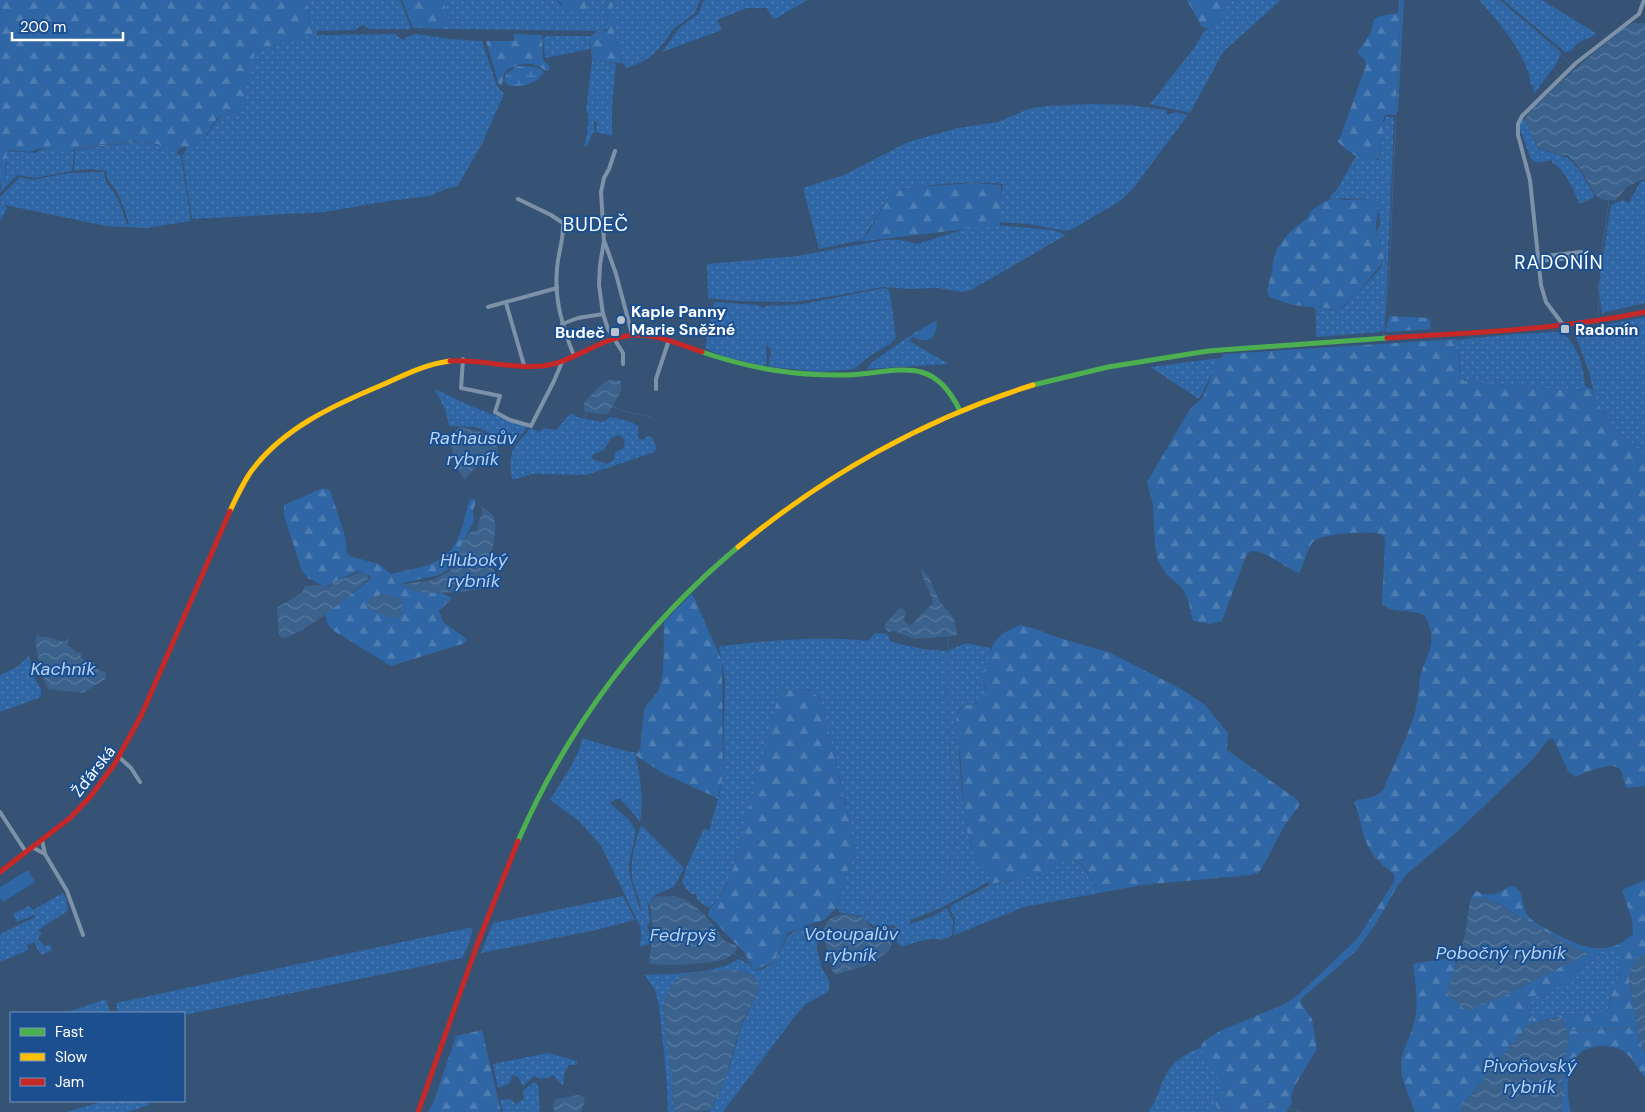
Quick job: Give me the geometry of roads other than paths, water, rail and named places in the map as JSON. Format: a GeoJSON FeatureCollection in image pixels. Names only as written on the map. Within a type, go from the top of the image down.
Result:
{"type":"FeatureCollection","features":[{"type":"Feature","properties":{"kind":"main road"},"geometry":{"type":"LineString","coordinates":[[418,1112],[489,910],[528,818],[568,742],[636,648],[687,593],[737,546],[811,491],[878,450],[960,411],[982,402],[1085,371],[1208,351],[1564,326],[1608,320],[1645,312]]}},
{"type":"Feature","properties":{"kind":"main road","name":"Žďárská"},"geometry":{"type":"LineString","coordinates":[[0,872],[42,840],[84,803],[120,758],[140,721],[238,495],[250,473],[292,431],[327,410],[431,364],[463,360],[542,366],[562,362],[614,337],[632,334],[650,335],[737,364],[778,372],[838,376],[916,371],[932,377],[942,384],[953,397],[960,411]]}},
{"type":"Feature","properties":{"kind":"street"},"geometry":{"type":"LineString","coordinates":[[1564,326],[1546,302],[1541,285],[1530,180],[1518,135],[1518,124],[1522,116],[1576,63],[1639,14],[1644,0]]}},
{"type":"Feature","properties":{"kind":"street"},"geometry":{"type":"LineString","coordinates":[[615,151],[604,178],[601,192],[604,241],[599,285],[603,314],[623,353],[623,364]]}},
{"type":"Feature","properties":{"kind":"street"},"geometry":{"type":"LineString","coordinates":[[518,199],[551,214],[563,223],[564,235],[558,256],[557,288],[562,324],[574,356]]}},
{"type":"Feature","properties":{"kind":"street"},"geometry":{"type":"LineString","coordinates":[[604,241],[616,274],[632,334]]}},
{"type":"Feature","properties":{"kind":"street"},"geometry":{"type":"LineString","coordinates":[[1581,252],[1584,254],[1582,257],[1538,259],[1581,252]]}},
{"type":"Feature","properties":{"kind":"street"},"geometry":{"type":"LineString","coordinates":[[488,307],[557,288]]}},
{"type":"Feature","properties":{"kind":"street"},"geometry":{"type":"LineString","coordinates":[[506,303],[524,365]]}},
{"type":"Feature","properties":{"kind":"street"},"geometry":{"type":"LineString","coordinates":[[562,324],[578,318],[603,314]]}},
{"type":"Feature","properties":{"kind":"street"},"geometry":{"type":"LineString","coordinates":[[656,389],[656,378],[669,340]]}},
{"type":"Feature","properties":{"kind":"street"},"geometry":{"type":"LineString","coordinates":[[463,360],[461,388],[500,396],[495,412],[510,420],[532,426],[562,362]]}},
{"type":"Feature","properties":{"kind":"street"},"geometry":{"type":"LineString","coordinates":[[120,758],[128,764],[140,782]]}},
{"type":"Feature","properties":{"kind":"street"},"geometry":{"type":"LineString","coordinates":[[0,812],[26,852]]}},
{"type":"Feature","properties":{"kind":"street"},"geometry":{"type":"LineString","coordinates":[[42,840],[44,854],[67,891],[83,935]]}},
{"type":"Feature","properties":{"kind":"street"},"geometry":{"type":"LineString","coordinates":[[32,847],[44,854]]}},
{"type":"Feature","properties":{"kind":"water"},"geometry":{"type":"Polygon","coordinates":[[[1645,23],[1645,178],[1627,187],[1616,200],[1608,201],[1597,196],[1581,170],[1568,155],[1560,155],[1537,147],[1525,120],[1530,110],[1585,60],[1628,25],[1645,23]]]}},
{"type":"Feature","properties":{"kind":"water"},"geometry":{"type":"Polygon","coordinates":[[[610,380],[621,381],[621,391],[608,414],[584,411],[584,402],[604,382],[610,380]]]}},
{"type":"Feature","properties":{"kind":"water","name":"Rathausův rybník"},"geometry":{"type":"Polygon","coordinates":[[[460,427],[489,434],[498,448],[497,455],[474,469],[465,479],[457,465],[451,439],[451,435],[460,427]]]}},
{"type":"Feature","properties":{"kind":"water","name":"Hluboký rybník"},"geometry":{"type":"Polygon","coordinates":[[[481,506],[491,513],[495,521],[491,557],[496,577],[495,584],[470,591],[436,593],[414,591],[404,587],[403,584],[433,580],[450,571],[454,566],[454,559],[463,541],[470,532],[477,530],[483,514],[481,506]]]}},
{"type":"Feature","properties":{"kind":"water"},"geometry":{"type":"Polygon","coordinates":[[[921,568],[928,576],[940,602],[954,618],[957,634],[955,636],[915,639],[894,631],[888,632],[884,626],[900,607],[906,611],[904,619],[907,624],[911,625],[933,603],[931,594],[922,576],[921,568]]]}},
{"type":"Feature","properties":{"kind":"water"},"geometry":{"type":"Polygon","coordinates":[[[359,573],[367,574],[369,578],[341,603],[290,636],[282,638],[279,635],[278,607],[302,593],[305,586],[319,585],[329,587],[336,581],[359,573]]]}},
{"type":"Feature","properties":{"kind":"water"},"geometry":{"type":"Polygon","coordinates":[[[382,594],[400,598],[402,602],[401,617],[393,618],[368,608],[367,604],[372,597],[382,594]]]}},
{"type":"Feature","properties":{"kind":"water","name":"Kachník"},"geometry":{"type":"Polygon","coordinates":[[[39,634],[39,637],[48,637],[65,642],[69,637],[67,645],[78,653],[82,652],[80,656],[90,666],[95,661],[93,667],[106,673],[105,679],[83,693],[48,689],[43,677],[35,639],[39,634]]]}},
{"type":"Feature","properties":{"kind":"water","name":"Fedrpyš"},"geometry":{"type":"Polygon","coordinates":[[[658,896],[673,896],[686,900],[707,918],[724,940],[736,945],[737,949],[732,955],[719,961],[675,965],[649,963],[653,932],[650,904],[658,896]]]}},
{"type":"Feature","properties":{"kind":"water","name":"Pobočný rybník"},"geometry":{"type":"Polygon","coordinates":[[[1477,898],[1489,899],[1576,949],[1589,953],[1502,997],[1466,1011],[1446,993],[1465,934],[1470,900],[1477,898]]]}},
{"type":"Feature","properties":{"kind":"water","name":"Votoupalův rybník"},"geometry":{"type":"Polygon","coordinates":[[[846,914],[864,918],[874,928],[897,928],[889,951],[867,965],[835,975],[823,934],[825,925],[830,919],[846,914]]]}},
{"type":"Feature","properties":{"kind":"water"},"geometry":{"type":"Polygon","coordinates":[[[1645,954],[1645,1054],[1639,1038],[1629,980],[1631,969],[1636,959],[1645,954]]]}},
{"type":"Feature","properties":{"kind":"water"},"geometry":{"type":"Polygon","coordinates":[[[740,971],[751,974],[758,982],[759,989],[742,1023],[724,1081],[709,1111],[676,1112],[673,1106],[672,1074],[664,1026],[667,1025],[664,1010],[667,994],[682,976],[694,972],[740,971]]]}},
{"type":"Feature","properties":{"kind":"water","name":"Pivoňovský rybník"},"geometry":{"type":"Polygon","coordinates":[[[1559,1017],[1563,1018],[1569,1036],[1564,1063],[1561,1112],[1462,1112],[1460,1109],[1485,1077],[1490,1066],[1504,1054],[1528,1025],[1559,1017]]]}},
{"type":"Feature","properties":{"kind":"water"},"geometry":{"type":"Polygon","coordinates":[[[578,1095],[584,1097],[585,1101],[581,1112],[554,1112],[553,1105],[556,1099],[578,1095]]]}},
{"type":"Feature","properties":{"kind":"waterway"},"geometry":{"type":"LineString","coordinates":[[1383,338],[1389,277],[1401,0]]}},
{"type":"Feature","properties":{"kind":"waterway"},"geometry":{"type":"LineString","coordinates":[[1498,0],[1532,27],[1572,66]]}},
{"type":"Feature","properties":{"kind":"waterway"},"geometry":{"type":"LineString","coordinates":[[81,147],[136,141]]}},
{"type":"Feature","properties":{"kind":"waterway"},"geometry":{"type":"LineString","coordinates":[[1598,315],[1602,250],[1609,201]]}},
{"type":"Feature","properties":{"kind":"waterway"},"geometry":{"type":"LineString","coordinates":[[612,406],[622,411],[651,417]]}},
{"type":"Feature","properties":{"kind":"waterway"},"geometry":{"type":"LineString","coordinates":[[571,438],[588,412]]}},
{"type":"Feature","properties":{"kind":"waterway"},"geometry":{"type":"LineString","coordinates":[[928,917],[942,896],[947,884],[949,865],[954,847],[955,807],[947,716],[948,637]]}},
{"type":"Feature","properties":{"kind":"waterway"},"geometry":{"type":"LineString","coordinates":[[863,919],[874,892],[881,888]]}},
{"type":"Feature","properties":{"kind":"waterway"},"geometry":{"type":"LineString","coordinates":[[733,953],[750,962],[758,969],[775,961],[783,941],[788,935],[810,927],[823,930]]}},
{"type":"Feature","properties":{"kind":"waterway"},"geometry":{"type":"LineString","coordinates":[[1520,989],[1534,1025]]}},
{"type":"Feature","properties":{"kind":"waterway"},"geometry":{"type":"LineString","coordinates":[[1566,1031],[1639,1027]]}},
{"type":"Feature","properties":{"kind":"waterway"},"geometry":{"type":"LineString","coordinates":[[1249,1112],[1266,1102],[1276,1103],[1300,1112]]}},
{"type":"Feature","properties":{"kind":"place","name":"Kaple Panny Marie Sněžné"},"geometry":{"type":"Point","coordinates":[621,320]}},
{"type":"Feature","properties":{"kind":"place","name":"Radonín"},"geometry":{"type":"Point","coordinates":[1565,329]}},
{"type":"Feature","properties":{"kind":"place","name":"Budeč"},"geometry":{"type":"Point","coordinates":[615,332]}},
{"type":"Feature","properties":{"kind":"district","name":"BUDEČ"},"geometry":{"type":"Point","coordinates":[596,224]}},
{"type":"Feature","properties":{"kind":"district","name":"RADONÍN"},"geometry":{"type":"Point","coordinates":[1559,262]}}]}
